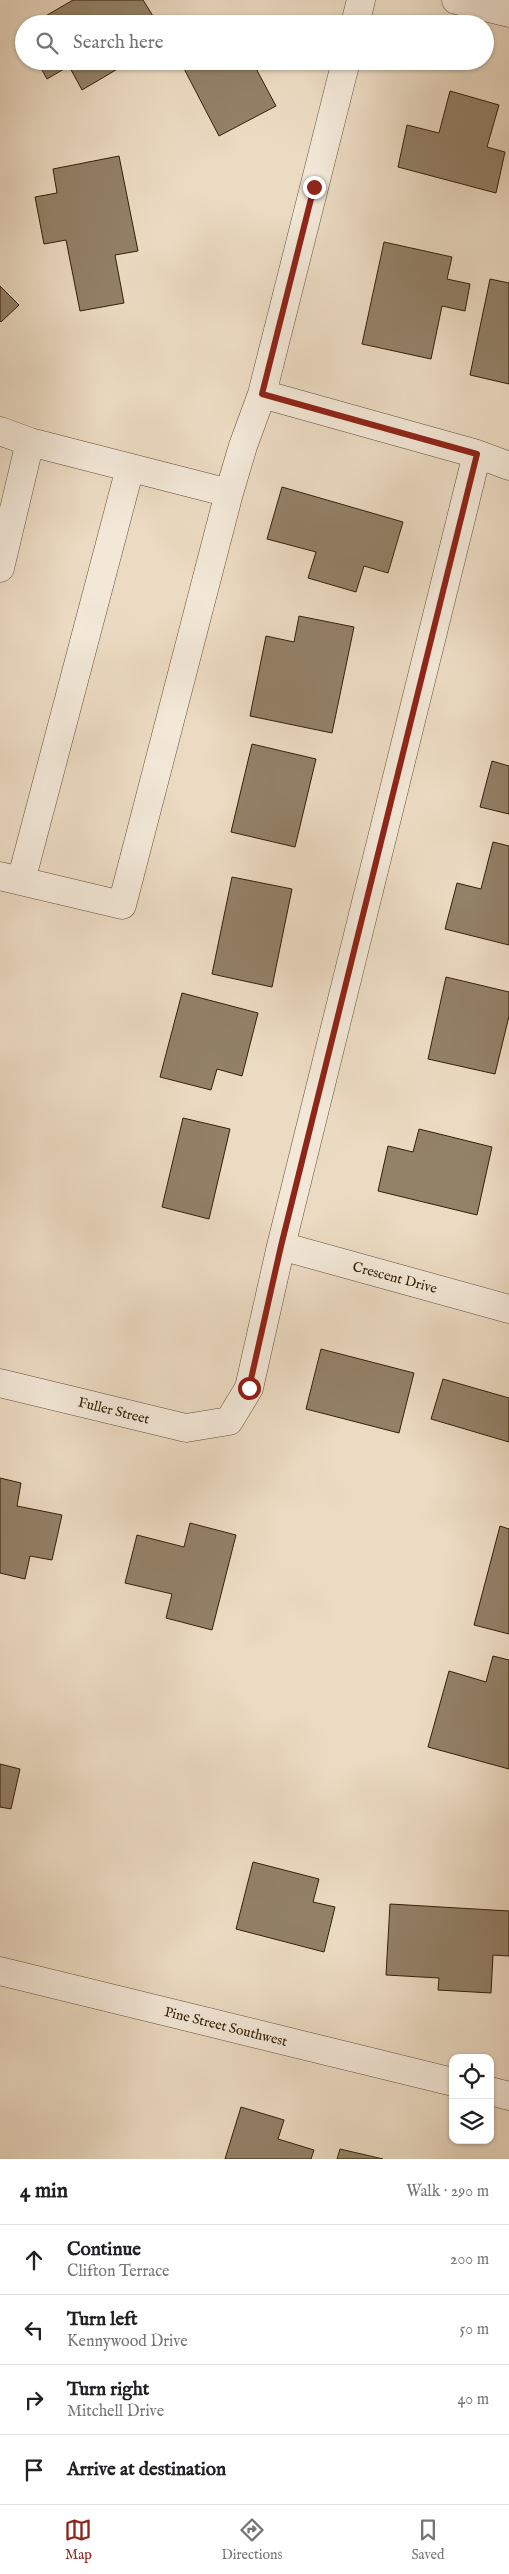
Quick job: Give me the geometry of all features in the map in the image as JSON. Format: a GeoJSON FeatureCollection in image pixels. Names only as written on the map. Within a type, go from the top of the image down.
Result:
{"type":"FeatureCollection","features":[{"type":"Feature","properties":{"kind":"street"},"geometry":{"type":"LineString","coordinates":[[357,15],[361,0]]}},
{"type":"Feature","properties":{"kind":"street"},"geometry":{"type":"LineString","coordinates":[[456,0],[509,13]]}},
{"type":"Feature","properties":{"kind":"street"},"geometry":{"type":"LineString","coordinates":[[130,468],[10,878],[122,904],[229,493],[243,446],[262,394],[344,70]]}},
{"type":"Feature","properties":{"kind":"street"},"geometry":{"type":"LineString","coordinates":[[262,394],[477,454],[509,466]]}},
{"type":"Feature","properties":{"kind":"street"},"geometry":{"type":"LineString","coordinates":[[0,431],[30,442],[229,493]]}},
{"type":"Feature","properties":{"kind":"street"},"geometry":{"type":"LineString","coordinates":[[0,568],[30,442]]}},
{"type":"Feature","properties":{"kind":"street"},"geometry":{"type":"LineString","coordinates":[[281,1246],[477,454]]}},
{"type":"Feature","properties":{"kind":"street","name":"Crescent Drive"},"geometry":{"type":"LineString","coordinates":[[281,1246],[509,1309]]}},
{"type":"Feature","properties":{"kind":"street","name":"Fuller Street"},"geometry":{"type":"LineString","coordinates":[[0,1383],[186,1428],[229,1421],[249,1388],[281,1246]]}},
{"type":"Feature","properties":{"kind":"street","name":"Pine Street Southwest"},"geometry":{"type":"LineString","coordinates":[[0,1971],[449,2081]]}},
{"type":"Feature","properties":{"kind":"street"},"geometry":{"type":"LineString","coordinates":[[494,2092],[509,2096]]}},
{"type":"Feature","properties":{"kind":"building"},"geometry":{"type":"Polygon","coordinates":[[[73,0],[143,0],[152,15],[47,15],[73,0]]]}},
{"type":"Feature","properties":{"kind":"building"},"geometry":{"type":"Polygon","coordinates":[[[42,70],[62,70],[47,79],[42,70]]]}},
{"type":"Feature","properties":{"kind":"building"},"geometry":{"type":"Polygon","coordinates":[[[71,70],[116,70],[82,90],[71,70]]]}},
{"type":"Feature","properties":{"kind":"building"},"geometry":{"type":"Polygon","coordinates":[[[185,70],[257,70],[276,106],[219,136],[185,70]]]}},
{"type":"Feature","properties":{"kind":"building"},"geometry":{"type":"Polygon","coordinates":[[[450,91],[499,105],[487,147],[505,152],[496,193],[398,167],[407,125],[439,133],[450,91]]]}},
{"type":"Feature","properties":{"kind":"building"},"geometry":{"type":"Polygon","coordinates":[[[119,156],[138,251],[115,255],[124,303],[80,311],[66,240],[44,244],[35,197],[57,193],[53,169],[119,156]]]}},
{"type":"Feature","properties":{"kind":"building"},"geometry":{"type":"Polygon","coordinates":[[[384,242],[452,257],[447,279],[470,284],[465,311],[442,306],[431,359],[362,344],[384,242]]]}},
{"type":"Feature","properties":{"kind":"building"},"geometry":{"type":"Polygon","coordinates":[[[490,279],[509,283],[509,384],[470,375],[490,279]]]}},
{"type":"Feature","properties":{"kind":"building"},"geometry":{"type":"Polygon","coordinates":[[[0,286],[19,305],[1,322],[0,321],[0,286]]]}},
{"type":"Feature","properties":{"kind":"building"},"geometry":{"type":"Polygon","coordinates":[[[282,487],[403,522],[388,573],[364,566],[356,592],[308,578],[316,552],[267,539],[282,487]]]}},
{"type":"Feature","properties":{"kind":"building"},"geometry":{"type":"Polygon","coordinates":[[[299,616],[354,627],[332,733],[250,716],[266,636],[294,642],[299,616]]]}},
{"type":"Feature","properties":{"kind":"building"},"geometry":{"type":"Polygon","coordinates":[[[252,744],[316,759],[295,847],[231,832],[252,744]]]}},
{"type":"Feature","properties":{"kind":"building"},"geometry":{"type":"Polygon","coordinates":[[[492,761],[509,766],[509,814],[480,807],[492,761]]]}},
{"type":"Feature","properties":{"kind":"building"},"geometry":{"type":"Polygon","coordinates":[[[493,842],[509,846],[509,945],[445,929],[457,883],[481,889],[493,842]]]}},
{"type":"Feature","properties":{"kind":"building"},"geometry":{"type":"Polygon","coordinates":[[[232,877],[292,889],[272,987],[212,974],[232,877]]]}},
{"type":"Feature","properties":{"kind":"building"},"geometry":{"type":"Polygon","coordinates":[[[446,977],[509,992],[509,1016],[495,1074],[428,1059],[446,977]]]}},
{"type":"Feature","properties":{"kind":"building"},"geometry":{"type":"Polygon","coordinates":[[[182,993],[258,1013],[242,1076],[217,1069],[211,1090],[160,1077],[182,993]]]}},
{"type":"Feature","properties":{"kind":"building"},"geometry":{"type":"Polygon","coordinates":[[[183,1118],[230,1129],[209,1219],[162,1207],[183,1118]]]}},
{"type":"Feature","properties":{"kind":"building"},"geometry":{"type":"Polygon","coordinates":[[[419,1129],[492,1147],[477,1215],[378,1191],[388,1146],[413,1152],[419,1129]]]}},
{"type":"Feature","properties":{"kind":"building"},"geometry":{"type":"Polygon","coordinates":[[[321,1349],[414,1373],[399,1433],[306,1409],[321,1349]]]}},
{"type":"Feature","properties":{"kind":"building"},"geometry":{"type":"Polygon","coordinates":[[[443,1379],[509,1398],[509,1442],[431,1419],[443,1379]]]}},
{"type":"Feature","properties":{"kind":"building"},"geometry":{"type":"Polygon","coordinates":[[[0,1478],[21,1483],[17,1506],[62,1515],[52,1560],[30,1556],[25,1579],[0,1573],[0,1478]]]}},
{"type":"Feature","properties":{"kind":"building"},"geometry":{"type":"Polygon","coordinates":[[[190,1523],[236,1535],[212,1630],[166,1618],[172,1594],[125,1583],[137,1535],[184,1547],[190,1523]]]}},
{"type":"Feature","properties":{"kind":"building"},"geometry":{"type":"Polygon","coordinates":[[[500,1526],[509,1529],[509,1634],[474,1625],[500,1526]]]}},
{"type":"Feature","properties":{"kind":"building"},"geometry":{"type":"Polygon","coordinates":[[[493,1656],[509,1660],[509,1769],[428,1747],[449,1671],[486,1682],[493,1656]]]}},
{"type":"Feature","properties":{"kind":"building"},"geometry":{"type":"Polygon","coordinates":[[[0,1764],[20,1769],[11,1809],[0,1807],[0,1764]]]}},
{"type":"Feature","properties":{"kind":"building"},"geometry":{"type":"Polygon","coordinates":[[[253,1862],[319,1879],[313,1902],[335,1907],[324,1952],[236,1929],[253,1862]]]}},
{"type":"Feature","properties":{"kind":"building"},"geometry":{"type":"Polygon","coordinates":[[[390,1904],[509,1911],[509,1956],[493,1955],[491,1993],[438,1990],[439,1978],[386,1975],[390,1904]]]}},
{"type":"Feature","properties":{"kind":"building"},"geometry":{"type":"Polygon","coordinates":[[[241,2107],[284,2120],[278,2139],[314,2150],[311,2159],[225,2159],[241,2107]]]}},
{"type":"Feature","properties":{"kind":"building"},"geometry":{"type":"Polygon","coordinates":[[[340,2149],[383,2159],[337,2159],[340,2149]]]}},
{"type":"Feature","properties":{"kind":"route"},"geometry":{"type":"LineString","coordinates":[[249,1388],[281,1246],[477,454],[262,394],[314,187]]}}]}
